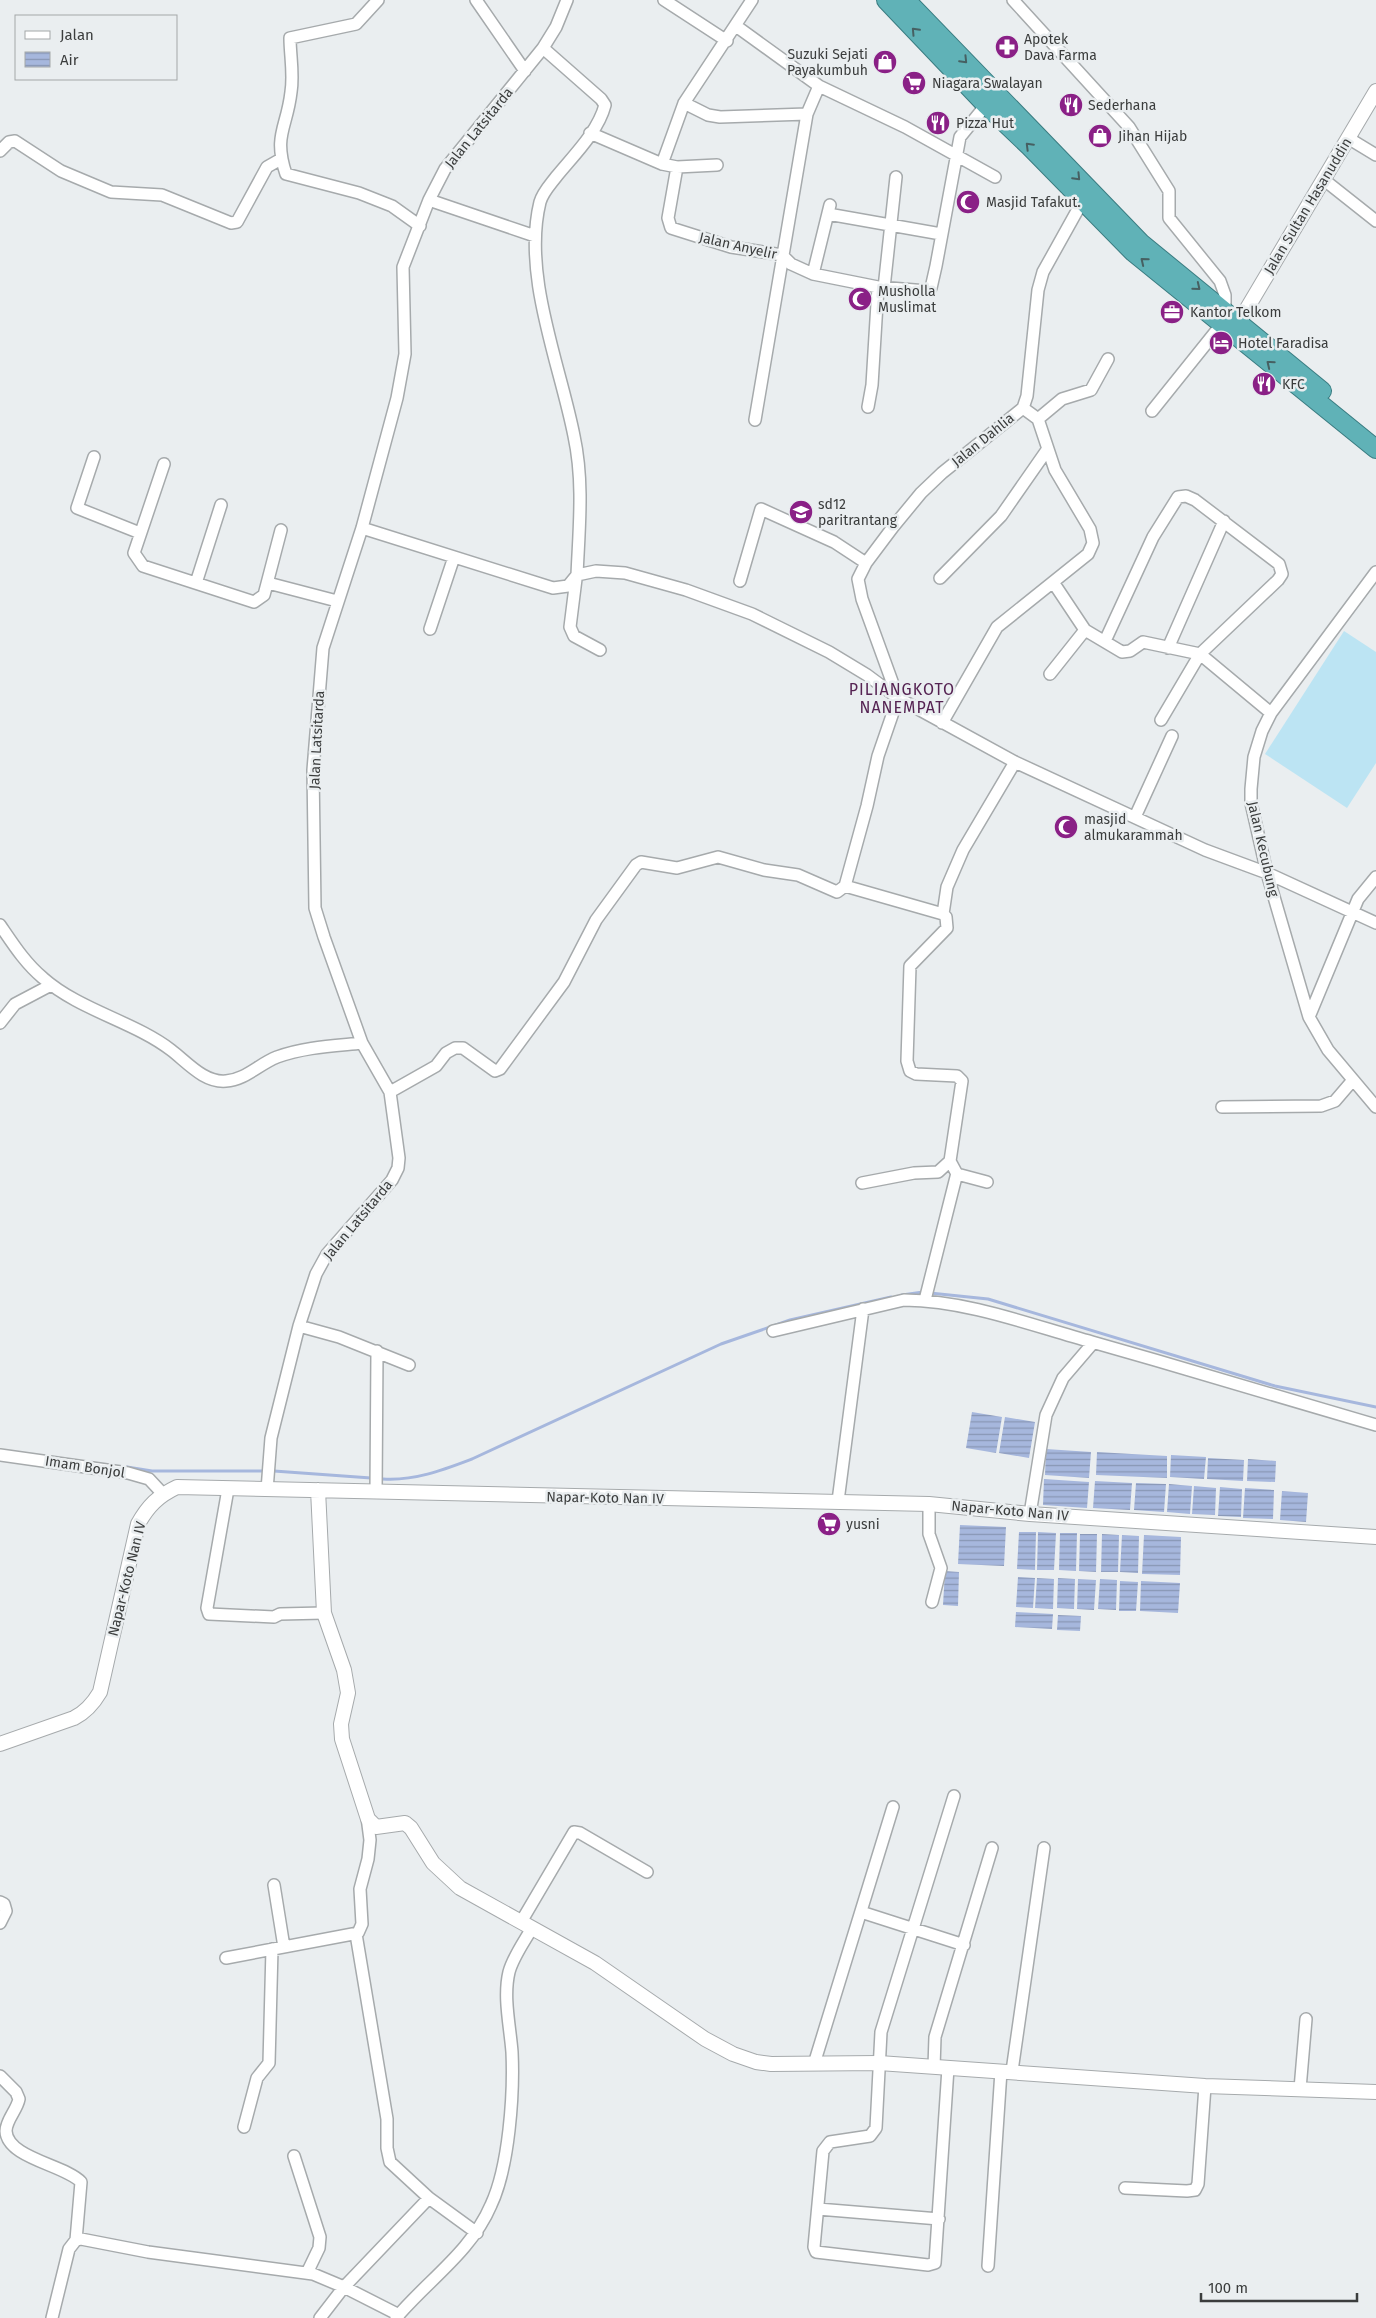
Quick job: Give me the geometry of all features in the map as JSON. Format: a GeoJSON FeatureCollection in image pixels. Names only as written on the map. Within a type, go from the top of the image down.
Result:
{"type":"FeatureCollection","features":[{"type":"Feature","properties":{"kind":"highway"},"geometry":{"type":"LineString","coordinates":[[886,0],[986,105],[1133,252],[1223,317],[1239,322],[1376,436]]}},
{"type":"Feature","properties":{"kind":"highway"},"geometry":{"type":"LineString","coordinates":[[906,0],[1141,243],[1223,317],[1376,449]]}},
{"type":"Feature","properties":{"kind":"street"},"geometry":{"type":"LineString","coordinates":[[378,0],[356,24],[290,38],[292,91],[279,140],[281,159],[286,174],[359,193],[392,206],[420,226]]}},
{"type":"Feature","properties":{"kind":"street"},"geometry":{"type":"LineString","coordinates":[[476,0],[525,72]]}},
{"type":"Feature","properties":{"kind":"street"},"geometry":{"type":"LineString","coordinates":[[664,0],[727,41]]}},
{"type":"Feature","properties":{"kind":"street"},"geometry":{"type":"LineString","coordinates":[[662,164],[684,103],[727,41],[752,0]]}},
{"type":"Feature","properties":{"kind":"street"},"geometry":{"type":"LineString","coordinates":[[1013,0],[1129,127],[1169,192],[1169,218],[1220,281],[1225,295],[1223,317],[1152,411]]}},
{"type":"Feature","properties":{"kind":"street","name":"Jalan Latsitarda"},"geometry":{"type":"LineString","coordinates":[[267,1490],[271,1438],[299,1326],[313,1282],[327,1254],[392,1180],[398,1168],[399,1158],[396,1090],[362,1043],[324,937],[313,892],[313,770],[323,648],[362,528],[397,398],[406,338],[403,267],[429,200],[445,169],[543,48],[556,27],[566,1]]}},
{"type":"Feature","properties":{"kind":"street"},"geometry":{"type":"LineString","coordinates":[[736,26],[819,86],[905,127],[995,177]]}},
{"type":"Feature","properties":{"kind":"street"},"geometry":{"type":"LineString","coordinates":[[543,48],[604,103],[603,110],[590,134],[542,196],[535,236],[541,294],[548,333],[575,436],[580,486],[576,577],[570,627],[574,636],[600,650]]}},
{"type":"Feature","properties":{"kind":"street"},"geometry":{"type":"LineString","coordinates":[[755,420],[807,114],[819,86]]}},
{"type":"Feature","properties":{"kind":"street","name":"Jalan Sultan Hasanuddin"},"geometry":{"type":"LineString","coordinates":[[1239,322],[1376,91]]}},
{"type":"Feature","properties":{"kind":"street"},"geometry":{"type":"LineString","coordinates":[[684,103],[708,115],[720,117],[807,114]]}},
{"type":"Feature","properties":{"kind":"street","name":"Jalan Anyelir"},"geometry":{"type":"LineString","coordinates":[[677,167],[668,218],[671,228],[731,247],[782,255],[791,264],[813,274],[881,287],[922,291],[931,288],[960,138],[986,105]]}},
{"type":"Feature","properties":{"kind":"street"},"geometry":{"type":"LineString","coordinates":[[590,134],[662,164],[677,167],[717,165]]}},
{"type":"Feature","properties":{"kind":"street"},"geometry":{"type":"LineString","coordinates":[[1348,138],[1376,155]]}},
{"type":"Feature","properties":{"kind":"street"},"geometry":{"type":"LineString","coordinates":[[0,151],[8,142],[15,142],[61,171],[104,190],[117,194],[162,195],[231,223],[238,222],[267,167],[281,159]]}},
{"type":"Feature","properties":{"kind":"street"},"geometry":{"type":"LineString","coordinates":[[868,407],[872,385],[881,287],[896,177]]}},
{"type":"Feature","properties":{"kind":"street"},"geometry":{"type":"LineString","coordinates":[[1323,179],[1376,221]]}},
{"type":"Feature","properties":{"kind":"street"},"geometry":{"type":"LineString","coordinates":[[429,200],[535,236]]}},
{"type":"Feature","properties":{"kind":"street","name":"Jalan Dahlia"},"geometry":{"type":"LineString","coordinates":[[898,698],[862,599],[858,579],[866,563],[921,493],[942,473],[1023,408],[1027,396],[1038,290],[1043,272],[1082,202]]}},
{"type":"Feature","properties":{"kind":"street"},"geometry":{"type":"LineString","coordinates":[[813,274],[829,210],[890,225],[941,234]]}},
{"type":"Feature","properties":{"kind":"street"},"geometry":{"type":"LineString","coordinates":[[1038,419],[1062,399],[1091,390],[1108,359]]}},
{"type":"Feature","properties":{"kind":"street"},"geometry":{"type":"LineString","coordinates":[[942,723],[997,628],[1088,554],[1092,543],[1090,529],[1055,470],[1038,419],[1023,408]]}},
{"type":"Feature","properties":{"kind":"street"},"geometry":{"type":"LineString","coordinates":[[940,578],[1001,516],[1047,450]]}},
{"type":"Feature","properties":{"kind":"street"},"geometry":{"type":"LineString","coordinates":[[94,457],[77,508],[140,533]]}},
{"type":"Feature","properties":{"kind":"street"},"geometry":{"type":"LineString","coordinates":[[164,464],[134,553],[144,566],[254,602],[264,595],[281,530]]}},
{"type":"Feature","properties":{"kind":"street"},"geometry":{"type":"LineString","coordinates":[[1105,641],[1153,537],[1178,497],[1191,497],[1279,564],[1282,574],[1278,580],[1200,654],[1161,720]]}},
{"type":"Feature","properties":{"kind":"street"},"geometry":{"type":"LineString","coordinates":[[196,582],[221,504]]}},
{"type":"Feature","properties":{"kind":"street"},"geometry":{"type":"LineString","coordinates":[[740,581],[760,509],[834,542],[866,563]]}},
{"type":"Feature","properties":{"kind":"street"},"geometry":{"type":"LineString","coordinates":[[1168,648],[1224,521]]}},
{"type":"Feature","properties":{"kind":"street"},"geometry":{"type":"LineString","coordinates":[[362,528],[553,588],[564,588],[576,577],[596,571],[625,573],[725,604],[792,633],[829,652],[867,675],[898,698],[1015,762],[1205,850],[1267,873],[1376,923]]}},
{"type":"Feature","properties":{"kind":"street"},"geometry":{"type":"LineString","coordinates":[[430,629],[454,557]]}},
{"type":"Feature","properties":{"kind":"street","name":"Jalan Kecubung"},"geometry":{"type":"LineString","coordinates":[[1376,572],[1271,713],[1262,731],[1254,757],[1251,789],[1251,803],[1267,873],[1309,1017],[1328,1050],[1376,1107]]}},
{"type":"Feature","properties":{"kind":"street"},"geometry":{"type":"LineString","coordinates":[[1053,582],[1085,630],[1122,652],[1130,651],[1143,642],[1200,654],[1271,713]]}},
{"type":"Feature","properties":{"kind":"street"},"geometry":{"type":"LineString","coordinates":[[268,583],[337,601]]}},
{"type":"Feature","properties":{"kind":"street"},"geometry":{"type":"LineString","coordinates":[[1050,674],[1085,630]]}},
{"type":"Feature","properties":{"kind":"street"},"geometry":{"type":"LineString","coordinates":[[396,1090],[436,1066],[446,1053],[455,1048],[463,1048],[495,1071],[500,1069],[564,982],[596,920],[613,895],[636,865],[641,862],[677,868],[718,857],[764,870],[798,875],[837,892],[845,886],[867,806],[878,756],[898,698]]}},
{"type":"Feature","properties":{"kind":"street"},"geometry":{"type":"LineString","coordinates":[[1135,817],[1172,736]]}},
{"type":"Feature","properties":{"kind":"street"},"geometry":{"type":"LineString","coordinates":[[926,1295],[957,1174],[950,1161],[962,1081],[957,1076],[916,1074],[910,1071],[906,1062],[908,972],[913,961],[947,928],[948,922],[943,914],[947,887],[964,850],[1015,762]]}},
{"type":"Feature","properties":{"kind":"street"},"geometry":{"type":"LineString","coordinates":[[1309,1017],[1358,899],[1376,877]]}},
{"type":"Feature","properties":{"kind":"street"},"geometry":{"type":"LineString","coordinates":[[845,886],[943,914]]}},
{"type":"Feature","properties":{"kind":"street"},"geometry":{"type":"LineString","coordinates":[[0,925],[30,966],[51,984],[162,1044],[191,1067],[217,1081],[243,1077],[274,1058],[291,1052],[362,1043]]}},
{"type":"Feature","properties":{"kind":"street"},"geometry":{"type":"LineString","coordinates":[[0,1023],[15,1004],[51,984]]}},
{"type":"Feature","properties":{"kind":"street"},"geometry":{"type":"LineString","coordinates":[[1222,1106],[1321,1106],[1335,1101],[1353,1080]]}},
{"type":"Feature","properties":{"kind":"street"},"geometry":{"type":"LineString","coordinates":[[862,1183],[914,1173],[938,1172],[950,1161]]}},
{"type":"Feature","properties":{"kind":"street"},"geometry":{"type":"LineString","coordinates":[[957,1174],[987,1182]]}},
{"type":"Feature","properties":{"kind":"street"},"geometry":{"type":"LineString","coordinates":[[773,1331],[926,1295],[1376,1425]]}},
{"type":"Feature","properties":{"kind":"street"},"geometry":{"type":"LineString","coordinates":[[838,1501],[863,1309]]}},
{"type":"Feature","properties":{"kind":"street"},"geometry":{"type":"LineString","coordinates":[[299,1326],[377,1352],[409,1365]]}},
{"type":"Feature","properties":{"kind":"street"},"geometry":{"type":"LineString","coordinates":[[1030,1514],[1046,1415],[1063,1378],[1093,1343]]}},
{"type":"Feature","properties":{"kind":"street"},"geometry":{"type":"LineString","coordinates":[[376,1492],[377,1352]]}},
{"type":"Feature","properties":{"kind":"street","name":"Imam Bonjol"},"geometry":{"type":"LineString","coordinates":[[0,1455],[128,1473],[149,1479],[162,1494]]}},
{"type":"Feature","properties":{"kind":"street","name":"Napar-Koto Nan IV"},"geometry":{"type":"LineString","coordinates":[[0,1744],[74,1718],[82,1714],[94,1702],[100,1692],[138,1524],[147,1509],[162,1494],[177,1487],[929,1504],[1030,1514],[1376,1537]]}},
{"type":"Feature","properties":{"kind":"street"},"geometry":{"type":"LineString","coordinates":[[228,1489],[207,1608],[209,1614],[274,1617],[280,1614],[324,1613]]}},
{"type":"Feature","properties":{"kind":"street"},"geometry":{"type":"LineString","coordinates":[[318,1490],[324,1613],[348,1688],[342,1724],[342,1739],[362,1806],[369,1821],[368,1859],[360,1889],[362,1924],[356,1934],[387,2119],[387,2156],[390,2162],[429,2198],[477,2233]]}},
{"type":"Feature","properties":{"kind":"street"},"geometry":{"type":"LineString","coordinates":[[929,1504],[929,1534],[941,1568],[932,1602]]}},
{"type":"Feature","properties":{"kind":"street"},"geometry":{"type":"LineString","coordinates":[[948,2068],[937,2260],[935,2263],[928,2265],[816,2252],[814,2247],[823,2151],[826,2146],[836,2141],[870,2136],[876,2128],[881,2032],[954,1796]]}},
{"type":"Feature","properties":{"kind":"street"},"geometry":{"type":"LineString","coordinates":[[814,2064],[893,1807]]}},
{"type":"Feature","properties":{"kind":"street"},"geometry":{"type":"LineString","coordinates":[[369,1821],[405,1823],[444,1875],[460,1888],[595,1963],[705,2039],[733,2054],[756,2062],[771,2064],[879,2063],[1205,2086],[1376,2092]]}},
{"type":"Feature","properties":{"kind":"street"},"geometry":{"type":"LineString","coordinates":[[76,2240],[87,2240],[148,2252],[307,2273],[344,2287],[398,2316],[477,2233],[495,2197],[507,2138],[512,2054],[508,1978],[526,1925],[574,1832],[580,1833],[647,1872]]}},
{"type":"Feature","properties":{"kind":"street"},"geometry":{"type":"LineString","coordinates":[[934,2067],[935,2037],[992,1848]]}},
{"type":"Feature","properties":{"kind":"street"},"geometry":{"type":"LineString","coordinates":[[988,2266],[1007,2071],[1044,1848]]}},
{"type":"Feature","properties":{"kind":"street"},"geometry":{"type":"LineString","coordinates":[[274,1885],[284,1947]]}},
{"type":"Feature","properties":{"kind":"street"},"geometry":{"type":"LineString","coordinates":[[0,1902],[4,1904],[6,1911],[0,1923]]}},
{"type":"Feature","properties":{"kind":"street"},"geometry":{"type":"LineString","coordinates":[[861,1912],[964,1945]]}},
{"type":"Feature","properties":{"kind":"street"},"geometry":{"type":"LineString","coordinates":[[226,1958],[356,1934]]}},
{"type":"Feature","properties":{"kind":"street"},"geometry":{"type":"LineString","coordinates":[[244,2127],[257,2078],[269,2063],[272,1949]]}},
{"type":"Feature","properties":{"kind":"street"},"geometry":{"type":"LineString","coordinates":[[1300,2089],[1306,2019]]}},
{"type":"Feature","properties":{"kind":"street"},"geometry":{"type":"LineString","coordinates":[[0,2076],[16,2092],[19,2099],[7,2124],[7,2136],[10,2142],[17,2149],[70,2173],[81,2182],[76,2240],[69,2249],[52,2318]]}},
{"type":"Feature","properties":{"kind":"street"},"geometry":{"type":"LineString","coordinates":[[1125,2188],[1187,2192],[1195,2190],[1198,2184],[1205,2086]]}},
{"type":"Feature","properties":{"kind":"street"},"geometry":{"type":"LineString","coordinates":[[294,2156],[320,2236],[319,2248],[307,2273]]}},
{"type":"Feature","properties":{"kind":"street"},"geometry":{"type":"LineString","coordinates":[[320,2318],[344,2287],[429,2198]]}},
{"type":"Feature","properties":{"kind":"street"},"geometry":{"type":"LineString","coordinates":[[818,2209],[939,2219]]}},
{"type":"Feature","properties":{"kind":"shaded area"},"geometry":{"type":"Polygon","coordinates":[[[1344,631],[1376,652],[1376,763],[1347,808],[1265,754],[1344,631]]]}},
{"type":"Feature","properties":{"kind":"water"},"geometry":{"type":"Polygon","coordinates":[[[972,1412],[1002,1417],[996,1453],[966,1448],[972,1412]]]}},
{"type":"Feature","properties":{"kind":"water"},"geometry":{"type":"Polygon","coordinates":[[[1005,1417],[1035,1422],[1029,1458],[999,1453],[1005,1417]]]}},
{"type":"Feature","properties":{"kind":"water"},"geometry":{"type":"Polygon","coordinates":[[[1046,1449],[1091,1452],[1089,1478],[1045,1475],[1046,1449]]]}},
{"type":"Feature","properties":{"kind":"water"},"geometry":{"type":"Polygon","coordinates":[[[1097,1452],[1167,1456],[1167,1478],[1096,1475],[1097,1452]]]}},
{"type":"Feature","properties":{"kind":"water"},"geometry":{"type":"Polygon","coordinates":[[[1171,1455],[1206,1457],[1204,1479],[1170,1477],[1171,1455]]]}},
{"type":"Feature","properties":{"kind":"water"},"geometry":{"type":"Polygon","coordinates":[[[1208,1458],[1244,1460],[1243,1481],[1207,1479],[1208,1458]]]}},
{"type":"Feature","properties":{"kind":"water"},"geometry":{"type":"Polygon","coordinates":[[[1248,1459],[1276,1461],[1275,1482],[1247,1481],[1248,1459]]]}},
{"type":"Feature","properties":{"kind":"water"},"geometry":{"type":"Polygon","coordinates":[[[1044,1479],[1089,1482],[1087,1508],[1043,1505],[1044,1479]]]}},
{"type":"Feature","properties":{"kind":"water"},"geometry":{"type":"Polygon","coordinates":[[[1095,1481],[1132,1483],[1130,1510],[1093,1508],[1095,1481]]]}},
{"type":"Feature","properties":{"kind":"water"},"geometry":{"type":"Polygon","coordinates":[[[1136,1483],[1166,1484],[1164,1512],[1134,1510],[1136,1483]]]}},
{"type":"Feature","properties":{"kind":"water"},"geometry":{"type":"Polygon","coordinates":[[[1169,1484],[1192,1486],[1190,1514],[1167,1512],[1169,1484]]]}},
{"type":"Feature","properties":{"kind":"water"},"geometry":{"type":"Polygon","coordinates":[[[1194,1486],[1216,1488],[1215,1515],[1192,1514],[1194,1486]]]}},
{"type":"Feature","properties":{"kind":"water"},"geometry":{"type":"Polygon","coordinates":[[[1220,1487],[1242,1489],[1241,1517],[1218,1516],[1220,1487]]]}},
{"type":"Feature","properties":{"kind":"water"},"geometry":{"type":"Polygon","coordinates":[[[1245,1488],[1274,1490],[1273,1519],[1243,1518],[1245,1488]]]}},
{"type":"Feature","properties":{"kind":"water"},"geometry":{"type":"Polygon","coordinates":[[[1282,1491],[1308,1493],[1306,1522],[1280,1520],[1282,1491]]]}},
{"type":"Feature","properties":{"kind":"water"},"geometry":{"type":"Polygon","coordinates":[[[960,1525],[1006,1527],[1004,1566],[958,1564],[960,1525]]]}},
{"type":"Feature","properties":{"kind":"water"},"geometry":{"type":"Polygon","coordinates":[[[1019,1532],[1036,1532],[1035,1570],[1017,1569],[1019,1532]]]}},
{"type":"Feature","properties":{"kind":"water"},"geometry":{"type":"Polygon","coordinates":[[[1038,1532],[1056,1533],[1054,1570],[1037,1570],[1038,1532]]]}},
{"type":"Feature","properties":{"kind":"water"},"geometry":{"type":"Polygon","coordinates":[[[1060,1533],[1077,1533],[1076,1571],[1059,1570],[1060,1533]]]}},
{"type":"Feature","properties":{"kind":"water"},"geometry":{"type":"Polygon","coordinates":[[[1080,1534],[1097,1534],[1096,1572],[1079,1571],[1080,1534]]]}},
{"type":"Feature","properties":{"kind":"water"},"geometry":{"type":"Polygon","coordinates":[[[1102,1534],[1119,1535],[1118,1572],[1101,1572],[1102,1534]]]}},
{"type":"Feature","properties":{"kind":"water"},"geometry":{"type":"Polygon","coordinates":[[[1122,1535],[1139,1536],[1138,1573],[1120,1572],[1122,1535]]]}},
{"type":"Feature","properties":{"kind":"water"},"geometry":{"type":"Polygon","coordinates":[[[1144,1535],[1181,1537],[1180,1575],[1142,1574],[1144,1535]]]}},
{"type":"Feature","properties":{"kind":"water"},"geometry":{"type":"Polygon","coordinates":[[[945,1571],[959,1572],[958,1606],[943,1605],[945,1571]]]}},
{"type":"Feature","properties":{"kind":"water"},"geometry":{"type":"Polygon","coordinates":[[[1018,1577],[1035,1578],[1033,1608],[1016,1607],[1018,1577]]]}},
{"type":"Feature","properties":{"kind":"water"},"geometry":{"type":"Polygon","coordinates":[[[1037,1578],[1054,1579],[1053,1609],[1035,1608],[1037,1578]]]}},
{"type":"Feature","properties":{"kind":"water"},"geometry":{"type":"Polygon","coordinates":[[[1058,1578],[1075,1579],[1074,1609],[1057,1608],[1058,1578]]]}},
{"type":"Feature","properties":{"kind":"water"},"geometry":{"type":"Polygon","coordinates":[[[1078,1579],[1096,1580],[1094,1610],[1077,1609],[1078,1579]]]}},
{"type":"Feature","properties":{"kind":"water"},"geometry":{"type":"Polygon","coordinates":[[[1100,1579],[1117,1580],[1116,1610],[1098,1609],[1100,1579]]]}},
{"type":"Feature","properties":{"kind":"water"},"geometry":{"type":"Polygon","coordinates":[[[1120,1581],[1138,1582],[1136,1611],[1119,1611],[1120,1581]]]}},
{"type":"Feature","properties":{"kind":"water"},"geometry":{"type":"Polygon","coordinates":[[[1141,1581],[1180,1583],[1178,1613],[1140,1611],[1141,1581]]]}},
{"type":"Feature","properties":{"kind":"water"},"geometry":{"type":"Polygon","coordinates":[[[1016,1612],[1053,1614],[1052,1629],[1015,1627],[1016,1612]]]}},
{"type":"Feature","properties":{"kind":"water"},"geometry":{"type":"Polygon","coordinates":[[[1058,1615],[1081,1616],[1080,1631],[1057,1630],[1058,1615]]]}},
{"type":"Feature","properties":{"kind":"waterway"},"geometry":{"type":"LineString","coordinates":[[902,1295],[923,1292]]}},
{"type":"Feature","properties":{"kind":"waterway"},"geometry":{"type":"LineString","coordinates":[[930,1293],[988,1299],[1275,1386],[1376,1407]]}},
{"type":"Feature","properties":{"kind":"waterway"},"geometry":{"type":"LineString","coordinates":[[383,1479],[418,1476],[440,1471],[472,1459],[721,1344],[790,1320],[891,1297]]}},
{"type":"Feature","properties":{"kind":"waterway"},"geometry":{"type":"LineString","coordinates":[[127,1467],[152,1471],[264,1471]]}},
{"type":"Feature","properties":{"kind":"waterway"},"geometry":{"type":"LineString","coordinates":[[274,1471],[371,1478]]}},
{"type":"Feature","properties":{"kind":"place","name":"Apotek Dava Farma"},"geometry":{"type":"Point","coordinates":[1007,47]}},
{"type":"Feature","properties":{"kind":"place","name":"Suzuki Sejati Payakumbuh"},"geometry":{"type":"Point","coordinates":[885,62]}},
{"type":"Feature","properties":{"kind":"place","name":"Niagara Swalayan"},"geometry":{"type":"Point","coordinates":[914,83]}},
{"type":"Feature","properties":{"kind":"place","name":"Sederhana"},"geometry":{"type":"Point","coordinates":[1071,105]}},
{"type":"Feature","properties":{"kind":"place","name":"Pizza Hut"},"geometry":{"type":"Point","coordinates":[938,123]}},
{"type":"Feature","properties":{"kind":"place","name":"Jihan Hijab"},"geometry":{"type":"Point","coordinates":[1100,136]}},
{"type":"Feature","properties":{"kind":"place","name":"Masjid Tafakut."},"geometry":{"type":"Point","coordinates":[968,202]}},
{"type":"Feature","properties":{"kind":"place","name":"Musholla Muslimat"},"geometry":{"type":"Point","coordinates":[860,299]}},
{"type":"Feature","properties":{"kind":"place","name":"Kantor Telkom"},"geometry":{"type":"Point","coordinates":[1172,312]}},
{"type":"Feature","properties":{"kind":"place","name":"Hotel Faradisa"},"geometry":{"type":"Point","coordinates":[1221,343]}},
{"type":"Feature","properties":{"kind":"place","name":"KFC"},"geometry":{"type":"Point","coordinates":[1264,384]}},
{"type":"Feature","properties":{"kind":"place","name":"sd12 paritrantang"},"geometry":{"type":"Point","coordinates":[801,512]}},
{"type":"Feature","properties":{"kind":"place","name":"masjid almukarammah"},"geometry":{"type":"Point","coordinates":[1066,827]}},
{"type":"Feature","properties":{"kind":"place","name":"yusni"},"geometry":{"type":"Point","coordinates":[829,1524]}},
{"type":"Feature","properties":{"kind":"district","name":"PILIANGKOTO NANEMPAT"},"geometry":{"type":"Point","coordinates":[902,698]}}]}
